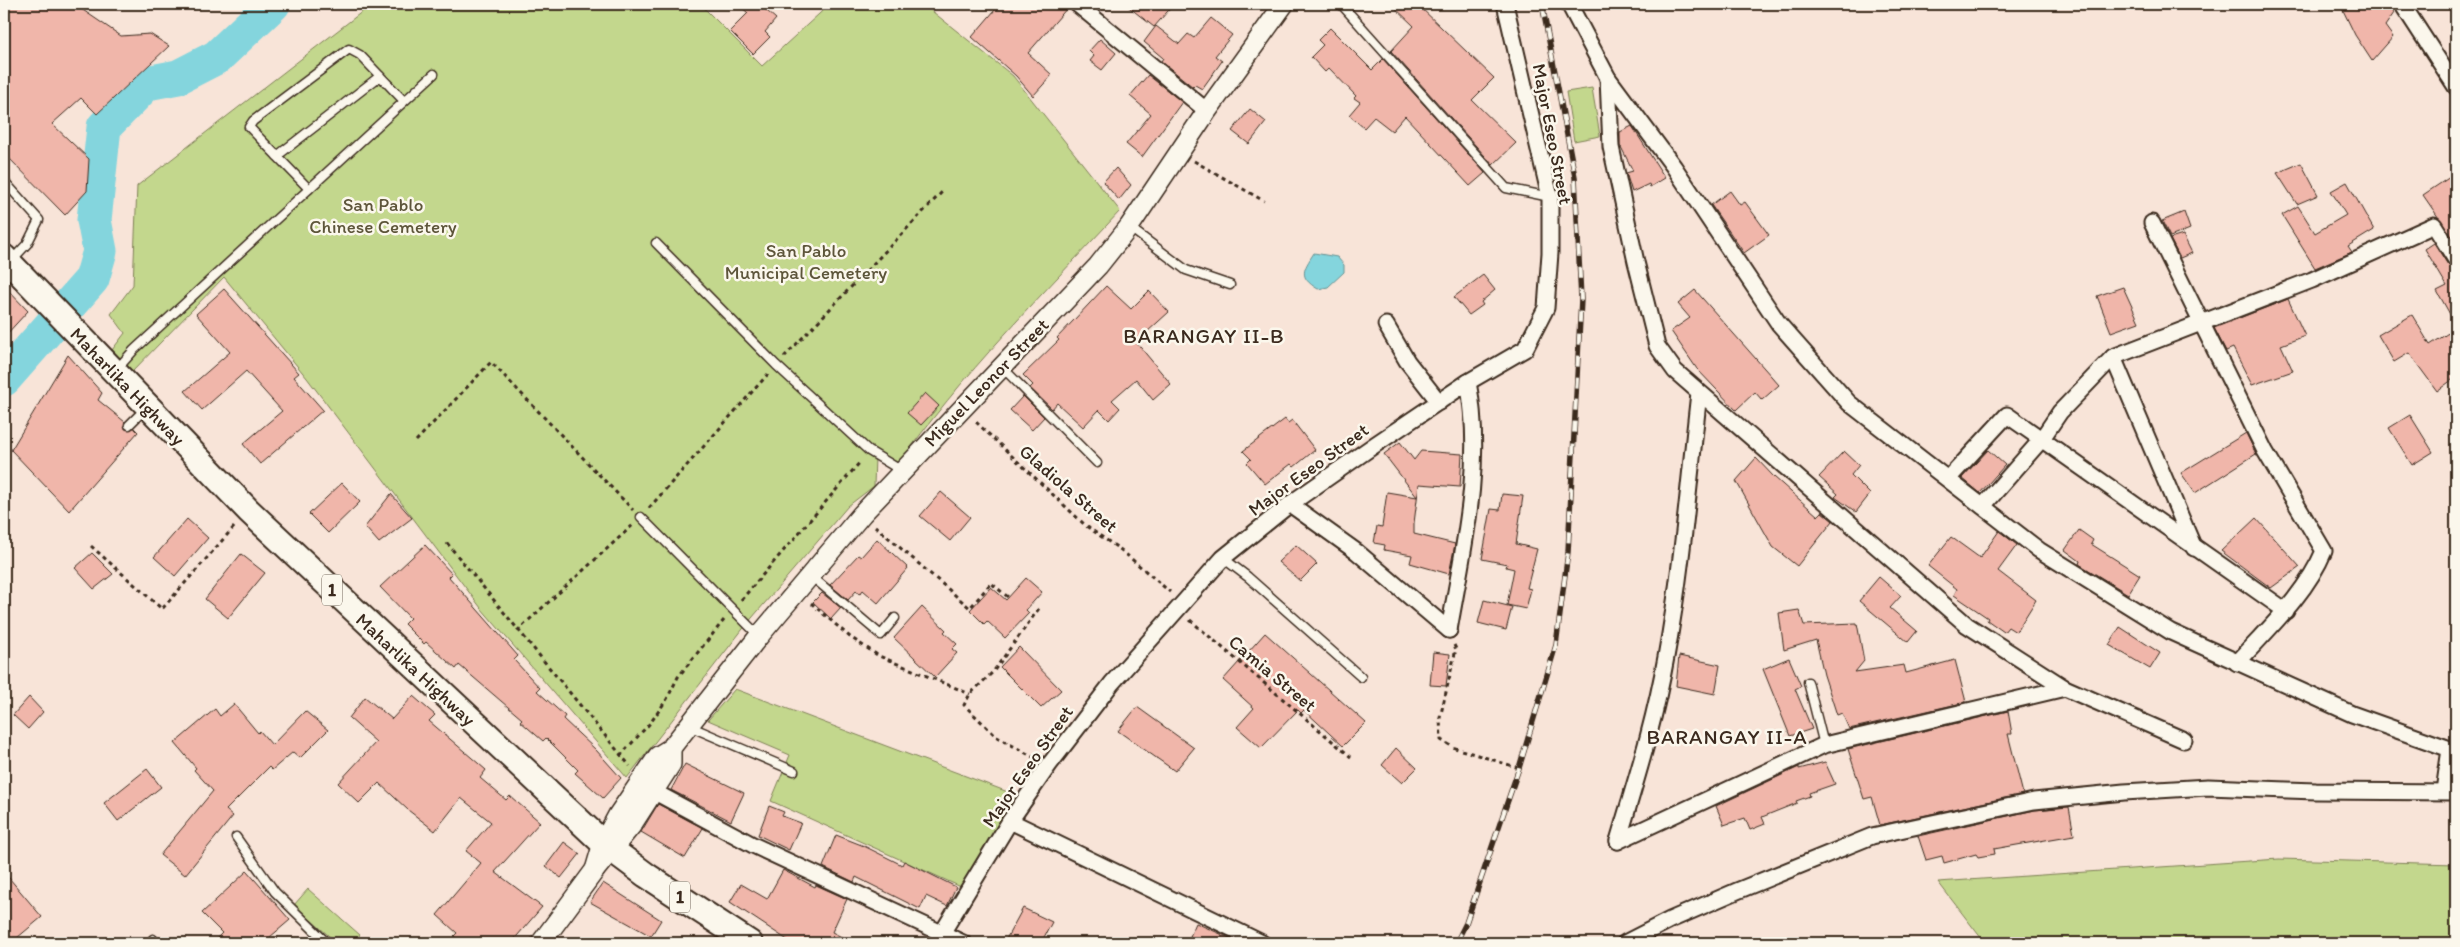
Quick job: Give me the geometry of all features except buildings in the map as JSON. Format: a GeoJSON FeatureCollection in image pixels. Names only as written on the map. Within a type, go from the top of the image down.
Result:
{"type":"FeatureCollection","features":[{"type":"Feature","properties":{"kind":"main road","name":"Maharlika Highway"},"geometry":{"type":"LineString","coordinates":[[6,260],[249,511],[607,846],[750,943]]}},
{"type":"Feature","properties":{"kind":"street"},"geometry":{"type":"LineString","coordinates":[[1077,4],[1207,111]]}},
{"type":"Feature","properties":{"kind":"street","name":"Miguel Leonor Street"},"geometry":{"type":"LineString","coordinates":[[541,943],[595,870],[607,846],[631,826],[648,785],[671,764],[671,748],[758,636],[862,514],[1098,266],[1129,226],[1178,152],[1284,4]]}},
{"type":"Feature","properties":{"kind":"street","name":"Major Eseo Street"},"geometry":{"type":"LineString","coordinates":[[940,938],[1010,821],[1049,765],[1112,683],[1223,558],[1290,504],[1468,382],[1525,349],[1546,308],[1550,253],[1550,197],[1505,4]]}},
{"type":"Feature","properties":{"kind":"street"},"geometry":{"type":"LineString","coordinates":[[1569,4],[1608,78],[1674,167],[1779,324],[1849,404],[1949,478],[2039,550],[2154,622],[2237,664],[2352,714],[2450,749],[2450,791],[2316,791],[2208,787],[2124,792],[2034,801],[1872,836],[1736,890],[1625,943]]}},
{"type":"Feature","properties":{"kind":"street"},"geometry":{"type":"LineString","coordinates":[[2403,4],[2456,87]]}},
{"type":"Feature","properties":{"kind":"street"},"geometry":{"type":"LineString","coordinates":[[1608,78],[1611,147],[1657,346],[1675,371],[1967,625],[2065,688],[2184,740]]}},
{"type":"Feature","properties":{"kind":"street"},"geometry":{"type":"LineString","coordinates":[[2152,223],[2265,451],[2324,551],[2319,562],[2286,611],[2237,664]]}},
{"type":"Feature","properties":{"kind":"street"},"geometry":{"type":"LineString","coordinates":[[1983,506],[2041,440],[2060,412],[2113,357],[2312,280],[2434,225],[2456,260]]}},
{"type":"Feature","properties":{"kind":"street"},"geometry":{"type":"LineString","coordinates":[[1386,325],[1407,361],[1439,402]]}},
{"type":"Feature","properties":{"kind":"street"},"geometry":{"type":"LineString","coordinates":[[2113,357],[2194,548]]}},
{"type":"Feature","properties":{"kind":"street"},"geometry":{"type":"LineString","coordinates":[[1449,630],[1470,492],[1474,413],[1468,382]]}},
{"type":"Feature","properties":{"kind":"street"},"geometry":{"type":"LineString","coordinates":[[1699,393],[1680,564],[1666,657],[1648,743],[1618,841],[1824,745],[2065,688]]}},
{"type":"Feature","properties":{"kind":"street"},"geometry":{"type":"LineString","coordinates":[[1949,478],[2007,414],[2041,440],[2286,611]]}},
{"type":"Feature","properties":{"kind":"street"},"geometry":{"type":"LineString","coordinates":[[1290,504],[1357,552],[1449,630]]}},
{"type":"Feature","properties":{"kind":"street"},"geometry":{"type":"LineString","coordinates":[[648,785],[753,845],[940,938],[963,943]]}},
{"type":"Feature","properties":{"kind":"street"},"geometry":{"type":"LineString","coordinates":[[1010,821],[1262,943]]}},
{"type":"Feature","properties":{"kind":"lane"},"geometry":{"type":"LineString","coordinates":[[1341,4],[1506,188],[1550,197]]}},
{"type":"Feature","properties":{"kind":"lane"},"geometry":{"type":"LineString","coordinates":[[309,189],[249,127],[253,120],[349,49],[360,55],[404,101]]}},
{"type":"Feature","properties":{"kind":"lane"},"geometry":{"type":"LineString","coordinates":[[114,372],[134,350],[434,74]]}},
{"type":"Feature","properties":{"kind":"lane"},"geometry":{"type":"LineString","coordinates":[[277,156],[380,76]]}},
{"type":"Feature","properties":{"kind":"lane"},"geometry":{"type":"LineString","coordinates":[[4,181],[40,220],[27,244],[6,260]]}},
{"type":"Feature","properties":{"kind":"lane"},"geometry":{"type":"LineString","coordinates":[[1129,226],[1186,270],[1230,284]]}},
{"type":"Feature","properties":{"kind":"lane"},"geometry":{"type":"LineString","coordinates":[[656,243],[776,365],[875,457],[902,471]]}},
{"type":"Feature","properties":{"kind":"lane"},"geometry":{"type":"LineString","coordinates":[[1002,367],[1097,463]]}},
{"type":"Feature","properties":{"kind":"lane"},"geometry":{"type":"LineString","coordinates":[[129,425],[148,406]]}},
{"type":"Feature","properties":{"kind":"lane"},"geometry":{"type":"LineString","coordinates":[[640,517],[758,636]]}},
{"type":"Feature","properties":{"kind":"lane"},"geometry":{"type":"LineString","coordinates":[[1223,558],[1248,577],[1361,677]]}},
{"type":"Feature","properties":{"kind":"lane"},"geometry":{"type":"LineString","coordinates":[[810,574],[881,636],[895,618]]}},
{"type":"Feature","properties":{"kind":"lane"},"geometry":{"type":"LineString","coordinates":[[1808,682],[1824,745]]}},
{"type":"Feature","properties":{"kind":"lane"},"geometry":{"type":"LineString","coordinates":[[689,726],[794,771]]}},
{"type":"Feature","properties":{"kind":"lane"},"geometry":{"type":"LineString","coordinates":[[236,837],[275,892],[327,943]]}},
{"type":"Feature","properties":{"kind":"path"},"geometry":{"type":"LineString","coordinates":[[1178,152],[1264,201]]}},
{"type":"Feature","properties":{"kind":"path"},"geometry":{"type":"LineString","coordinates":[[517,631],[640,517],[776,365],[942,192]]}},
{"type":"Feature","properties":{"kind":"path"},"geometry":{"type":"LineString","coordinates":[[416,441],[491,362],[640,517]]}},
{"type":"Feature","properties":{"kind":"path","name":"Gladiola Street"},"geometry":{"type":"LineString","coordinates":[[962,409],[1086,526],[1121,550],[1181,607]]}},
{"type":"Feature","properties":{"kind":"path"},"geometry":{"type":"LineString","coordinates":[[91,546],[162,608],[249,511]]}},
{"type":"Feature","properties":{"kind":"path"},"geometry":{"type":"LineString","coordinates":[[862,514],[970,608],[991,583],[1008,597]]}},
{"type":"Feature","properties":{"kind":"path"},"geometry":{"type":"LineString","coordinates":[[446,543],[620,756],[648,785]]}},
{"type":"Feature","properties":{"kind":"path"},"geometry":{"type":"LineString","coordinates":[[1040,607],[993,672],[970,694],[964,704],[997,738],[1049,765]]}},
{"type":"Feature","properties":{"kind":"path","name":"Camia Street"},"geometry":{"type":"LineString","coordinates":[[1181,607],[1351,756]]}},
{"type":"Feature","properties":{"kind":"path"},"geometry":{"type":"LineString","coordinates":[[1449,630],[1456,650],[1440,718],[1441,740],[1455,748],[1519,768]]}},
{"type":"Feature","properties":{"kind":"green space","name":"San Pablo Municipal Cemetery"},"geometry":{"type":"Polygon","coordinates":[[[372,4],[700,4],[762,66],[830,4],[923,4],[1013,76],[1120,211],[1032,304],[975,368],[896,468],[875,457],[874,486],[848,506],[746,625],[627,778],[481,608],[307,378],[224,277],[130,374],[112,350],[125,333],[111,314],[133,285],[137,186],[372,4]]]}},
{"type":"Feature","properties":{"kind":"green space"},"geometry":{"type":"Polygon","coordinates":[[[1592,88],[1600,136],[1574,141],[1566,92],[1592,88]]]}},
{"type":"Feature","properties":{"kind":"green space"},"geometry":{"type":"Polygon","coordinates":[[[735,689],[1016,795],[961,887],[771,801],[790,755],[708,720],[735,689]]]}},
{"type":"Feature","properties":{"kind":"green space"},"geometry":{"type":"Polygon","coordinates":[[[2279,859],[2456,864],[2456,943],[1985,943],[1938,882],[2279,859]]]}},
{"type":"Feature","properties":{"kind":"green space"},"geometry":{"type":"Polygon","coordinates":[[[308,889],[360,935],[352,943],[337,943],[294,905],[308,889]]]}},
{"type":"Feature","properties":{"kind":"water"},"geometry":{"type":"Polygon","coordinates":[[[1314,253],[1337,257],[1344,265],[1344,272],[1328,287],[1318,289],[1307,281],[1305,277],[1305,269],[1314,253]]]}},
{"type":"Feature","properties":{"kind":"waterway"},"geometry":{"type":"LineString","coordinates":[[4,379],[92,279],[100,251],[94,220],[104,127],[147,83],[178,77],[217,57],[273,4]]}},
{"type":"Feature","properties":{"kind":"railway"},"geometry":{"type":"LineString","coordinates":[[1456,943],[1466,923],[1519,768],[1556,645],[1568,552],[1581,299],[1575,177],[1542,4]]}},
{"type":"Feature","properties":{"kind":"district","name":"BARANGAY II-B"},"geometry":{"type":"Point","coordinates":[1204,336]}},
{"type":"Feature","properties":{"kind":"district","name":"BARANGAY II-A"},"geometry":{"type":"Point","coordinates":[1727,737]}},
{"type":"Feature","properties":{"kind":"park label","name":"San Pablo Chinese Cemetery"},"geometry":{"type":"Point","coordinates":[383,215]}}]}
